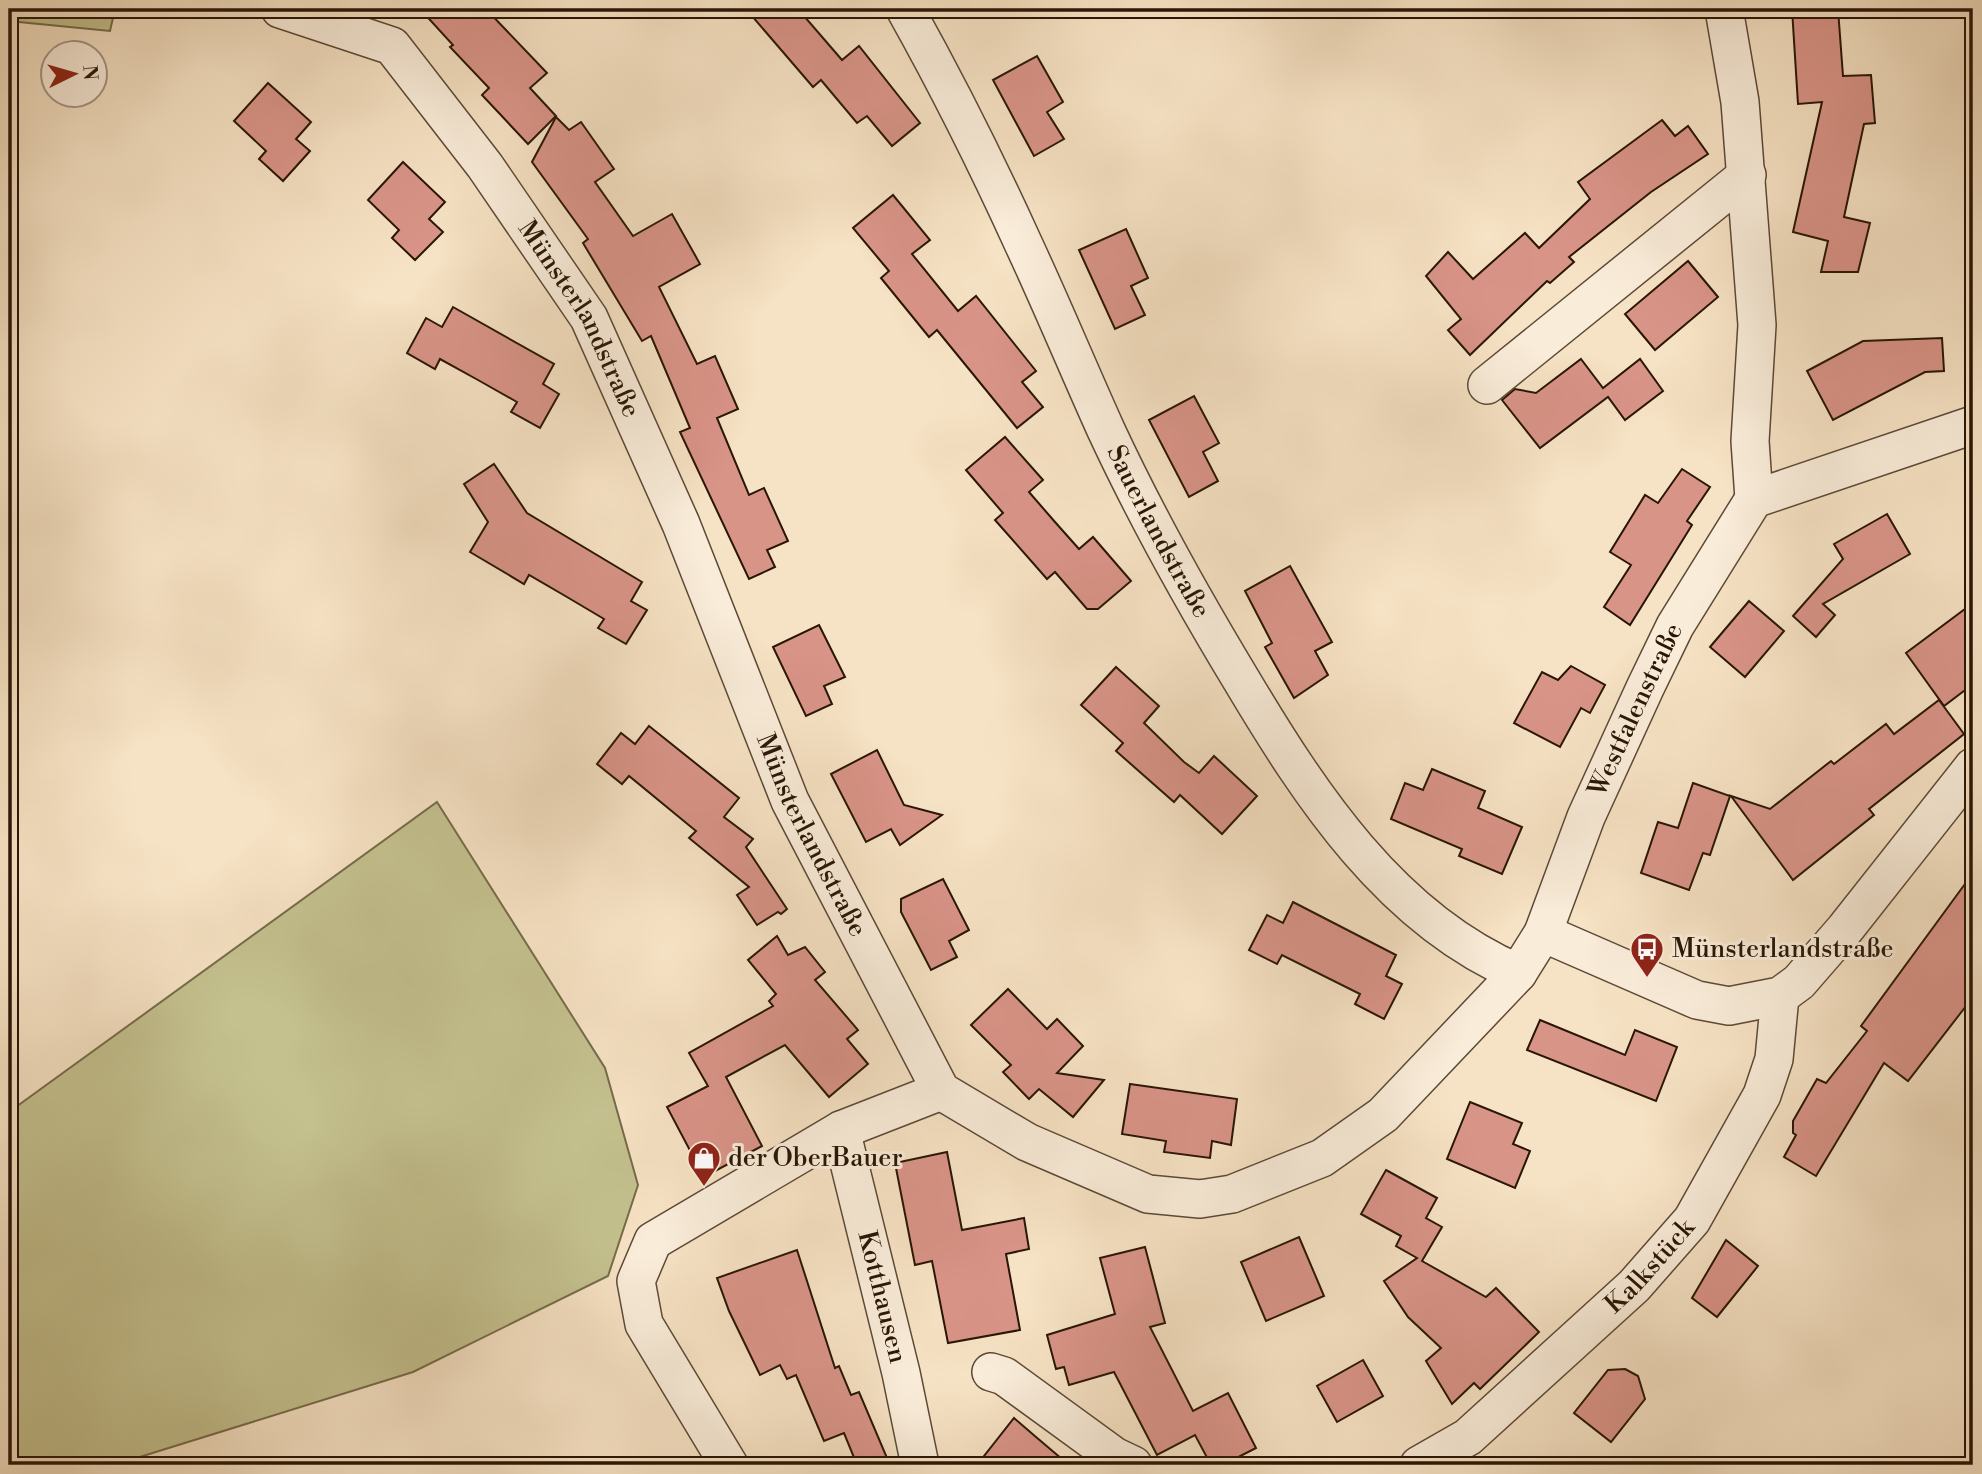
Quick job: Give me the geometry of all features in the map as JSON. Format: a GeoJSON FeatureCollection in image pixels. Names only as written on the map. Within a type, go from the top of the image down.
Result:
{"type":"FeatureCollection","features":[{"type":"Feature","properties":{"kind":"street","name":"Münsterlandstraße"},"geometry":{"type":"LineString","coordinates":[[280,9],[392,46],[485,166],[589,318],[681,524],[790,801],[942,1091]]}},
{"type":"Feature","properties":{"kind":"street","name":"Sauerlandstraße"},"geometry":{"type":"LineString","coordinates":[[905,9],[1022,240],[1107,432],[1149,514],[1198,608],[1292,761],[1368,863],[1445,928],[1491,960],[1518,973]]}},
{"type":"Feature","properties":{"kind":"street"},"geometry":{"type":"LineString","coordinates":[[1724,9],[1740,102],[1757,325],[1750,441],[1755,499],[1973,425]]}},
{"type":"Feature","properties":{"kind":"street"},"geometry":{"type":"LineString","coordinates":[[1487,385],[1747,175]]}},
{"type":"Feature","properties":{"kind":"street","name":"Westfalenstraße"},"geometry":{"type":"LineString","coordinates":[[1543,933],[1586,817],[1675,626],[1755,499]]}},
{"type":"Feature","properties":{"kind":"street"},"geometry":{"type":"LineString","coordinates":[[729,1465],[644,1324],[636,1281],[653,1241],[841,1130],[942,1091],[1027,1142],[1148,1194],[1200,1199],[1232,1194],[1322,1158],[1373,1123],[1430,1068],[1518,973],[1543,933],[1697,1000],[1729,1006],[1780,996],[1799,982],[1844,929],[1973,767]]}},
{"type":"Feature","properties":{"kind":"street","name":"Kalkstück"},"geometry":{"type":"LineString","coordinates":[[1419,1465],[1468,1437],[1634,1286],[1692,1220],[1762,1095],[1774,1059],[1780,996]]}},
{"type":"Feature","properties":{"kind":"street","name":"Kotthausen"},"geometry":{"type":"LineString","coordinates":[[841,1130],[901,1373],[920,1465]]}},
{"type":"Feature","properties":{"kind":"street"},"geometry":{"type":"LineString","coordinates":[[991,1372],[1004,1376],[1114,1456],[1133,1465]]}},
{"type":"Feature","properties":{"kind":"shaded area"},"geometry":{"type":"Polygon","coordinates":[[[9,9],[115,9],[110,31],[9,21],[9,9]]]}},
{"type":"Feature","properties":{"kind":"shaded area"},"geometry":{"type":"Polygon","coordinates":[[[437,802],[605,1068],[638,1185],[608,1276],[413,1372],[114,1465],[24,1465],[9,1454],[9,1112],[437,802]]]}},
{"type":"Feature","properties":{"kind":"building"},"geometry":{"type":"Polygon","coordinates":[[[420,9],[486,9],[547,73],[530,88],[556,116],[528,144],[482,95],[489,88],[450,47],[453,45],[420,9]]]}},
{"type":"Feature","properties":{"kind":"building"},"geometry":{"type":"Polygon","coordinates":[[[746,9],[798,9],[842,60],[859,46],[920,123],[892,146],[867,116],[857,123],[821,80],[813,87],[746,9]]]}},
{"type":"Feature","properties":{"kind":"building"},"geometry":{"type":"Polygon","coordinates":[[[1792,9],[1838,9],[1843,76],[1871,75],[1875,123],[1864,124],[1844,217],[1870,223],[1858,272],[1821,272],[1828,241],[1793,232],[1822,102],[1798,104],[1792,9]]]}},
{"type":"Feature","properties":{"kind":"building"},"geometry":{"type":"Polygon","coordinates":[[[1037,56],[1063,102],[1047,112],[1064,139],[1034,156],[993,80],[1037,56]]]}},
{"type":"Feature","properties":{"kind":"building"},"geometry":{"type":"Polygon","coordinates":[[[268,83],[311,122],[296,139],[310,151],[283,181],[259,159],[266,151],[234,121],[268,83]]]}},
{"type":"Feature","properties":{"kind":"building"},"geometry":{"type":"Polygon","coordinates":[[[556,117],[569,130],[581,122],[614,169],[595,182],[633,236],[672,214],[700,264],[659,287],[697,364],[715,356],[738,409],[717,418],[749,495],[764,488],[788,541],[767,550],[775,567],[749,579],[680,432],[690,428],[651,336],[642,341],[583,243],[588,239],[532,162],[556,117]]]}},
{"type":"Feature","properties":{"kind":"building"},"geometry":{"type":"Polygon","coordinates":[[[1662,120],[1675,136],[1688,126],[1708,154],[1651,192],[1569,257],[1574,262],[1550,283],[1547,281],[1470,355],[1448,330],[1461,319],[1426,276],[1448,252],[1473,279],[1525,233],[1539,248],[1590,199],[1578,182],[1662,120]]]}},
{"type":"Feature","properties":{"kind":"building"},"geometry":{"type":"Polygon","coordinates":[[[403,162],[445,202],[429,219],[443,232],[415,260],[392,238],[399,230],[368,200],[403,162]]]}},
{"type":"Feature","properties":{"kind":"building"},"geometry":{"type":"Polygon","coordinates":[[[893,195],[930,240],[912,254],[958,311],[976,296],[1036,371],[1022,382],[1043,407],[1017,428],[937,330],[929,337],[881,278],[889,271],[853,228],[893,195]]]}},
{"type":"Feature","properties":{"kind":"building"},"geometry":{"type":"Polygon","coordinates":[[[1126,229],[1148,278],[1131,286],[1145,315],[1115,329],[1079,250],[1126,229]]]}},
{"type":"Feature","properties":{"kind":"building"},"geometry":{"type":"Polygon","coordinates":[[[1688,261],[1718,297],[1655,350],[1625,314],[1688,261]]]}},
{"type":"Feature","properties":{"kind":"building"},"geometry":{"type":"Polygon","coordinates":[[[453,307],[554,364],[543,384],[559,394],[540,428],[511,412],[517,402],[478,380],[440,359],[435,369],[407,353],[426,318],[442,327],[453,307]]]}},
{"type":"Feature","properties":{"kind":"building"},"geometry":{"type":"Polygon","coordinates":[[[1942,338],[1944,371],[1925,372],[1833,420],[1807,371],[1863,341],[1942,338]]]}},
{"type":"Feature","properties":{"kind":"building"},"geometry":{"type":"Polygon","coordinates":[[[1581,359],[1603,388],[1640,359],[1663,391],[1625,420],[1608,397],[1540,448],[1502,400],[1515,389],[1536,393],[1581,359]]]}},
{"type":"Feature","properties":{"kind":"building"},"geometry":{"type":"Polygon","coordinates":[[[1194,396],[1219,443],[1203,452],[1218,481],[1189,497],[1149,420],[1194,396]]]}},
{"type":"Feature","properties":{"kind":"building"},"geometry":{"type":"Polygon","coordinates":[[[1005,437],[1043,480],[1029,492],[1055,522],[1079,549],[1093,537],[1131,581],[1098,609],[1087,609],[1055,572],[1047,579],[995,520],[1003,513],[966,470],[1005,437]]]}},
{"type":"Feature","properties":{"kind":"building"},"geometry":{"type":"Polygon","coordinates":[[[494,464],[527,513],[642,582],[631,601],[647,610],[626,644],[598,628],[604,619],[567,597],[529,575],[524,584],[470,552],[488,522],[464,484],[494,464]]]}},
{"type":"Feature","properties":{"kind":"building"},"geometry":{"type":"Polygon","coordinates":[[[1682,469],[1710,487],[1687,521],[1692,525],[1630,625],[1604,607],[1631,565],[1610,552],[1645,495],[1658,503],[1682,469]]]}},
{"type":"Feature","properties":{"kind":"building"},"geometry":{"type":"Polygon","coordinates":[[[1887,514],[1910,554],[1823,604],[1835,615],[1816,637],[1793,616],[1843,559],[1834,544],[1887,514]]]}},
{"type":"Feature","properties":{"kind":"building"},"geometry":{"type":"Polygon","coordinates":[[[1290,566],[1332,642],[1315,651],[1328,675],[1294,698],[1265,647],[1272,643],[1245,591],[1290,566]]]}},
{"type":"Feature","properties":{"kind":"building"},"geometry":{"type":"Polygon","coordinates":[[[1749,601],[1784,631],[1745,677],[1710,647],[1749,601]]]}},
{"type":"Feature","properties":{"kind":"building"},"geometry":{"type":"Polygon","coordinates":[[[1973,603],[1973,684],[1944,706],[1906,653],[1973,603]]]}},
{"type":"Feature","properties":{"kind":"building"},"geometry":{"type":"Polygon","coordinates":[[[819,625],[845,677],[824,686],[832,704],[806,716],[773,647],[819,625]]]}},
{"type":"Feature","properties":{"kind":"building"},"geometry":{"type":"Polygon","coordinates":[[[1571,666],[1605,685],[1590,713],[1581,708],[1560,747],[1514,723],[1542,672],[1558,680],[1571,666]]]}},
{"type":"Feature","properties":{"kind":"building"},"geometry":{"type":"Polygon","coordinates":[[[1116,667],[1159,706],[1144,723],[1184,762],[1199,773],[1214,756],[1257,796],[1222,834],[1180,795],[1174,802],[1116,751],[1123,743],[1081,705],[1116,667]]]}},
{"type":"Feature","properties":{"kind":"building"},"geometry":{"type":"Polygon","coordinates":[[[1939,700],[1964,734],[1869,809],[1874,815],[1793,880],[1731,796],[1770,809],[1831,761],[1834,764],[1886,724],[1894,734],[1939,700]]]}},
{"type":"Feature","properties":{"kind":"building"},"geometry":{"type":"Polygon","coordinates":[[[649,726],[739,798],[724,817],[753,839],[746,847],[787,909],[781,914],[778,912],[757,925],[737,895],[749,887],[689,838],[696,831],[629,776],[622,784],[597,764],[621,733],[635,744],[649,726]]]}},
{"type":"Feature","properties":{"kind":"building"},"geometry":{"type":"Polygon","coordinates":[[[877,750],[904,805],[942,815],[900,845],[891,829],[866,842],[831,774],[877,750]]]}},
{"type":"Feature","properties":{"kind":"building"},"geometry":{"type":"Polygon","coordinates":[[[1432,769],[1485,791],[1478,808],[1522,827],[1502,874],[1459,856],[1462,849],[1391,819],[1405,783],[1423,790],[1432,769]]]}},
{"type":"Feature","properties":{"kind":"building"},"geometry":{"type":"Polygon","coordinates":[[[1693,783],[1730,796],[1710,855],[1703,853],[1689,890],[1641,873],[1658,822],[1678,828],[1693,783]]]}},
{"type":"Feature","properties":{"kind":"building"},"geometry":{"type":"Polygon","coordinates":[[[1973,873],[1973,997],[1908,1081],[1884,1063],[1816,1176],[1784,1157],[1796,1135],[1793,1133],[1793,1121],[1817,1079],[1826,1083],[1867,1031],[1861,1026],[1973,873]]]}},
{"type":"Feature","properties":{"kind":"building"},"geometry":{"type":"Polygon","coordinates":[[[943,879],[969,930],[949,941],[957,957],[931,970],[901,912],[901,899],[943,879]]]}},
{"type":"Feature","properties":{"kind":"building"},"geometry":{"type":"Polygon","coordinates":[[[1293,902],[1396,955],[1386,976],[1402,984],[1384,1019],[1355,1004],[1360,994],[1282,955],[1277,964],[1249,950],[1267,915],[1283,923],[1293,902]]]}},
{"type":"Feature","properties":{"kind":"building"},"geometry":{"type":"Polygon","coordinates":[[[777,936],[788,955],[805,947],[825,972],[815,980],[858,1030],[847,1039],[868,1064],[829,1097],[785,1045],[726,1077],[762,1146],[704,1177],[667,1107],[708,1086],[689,1053],[773,1006],[769,1001],[776,994],[748,960],[777,936]]]}},
{"type":"Feature","properties":{"kind":"building"},"geometry":{"type":"Polygon","coordinates":[[[1008,989],[1047,1029],[1057,1019],[1083,1046],[1057,1073],[1104,1080],[1073,1117],[1039,1089],[1029,1099],[1003,1072],[1011,1065],[971,1025],[1008,989]]]}},
{"type":"Feature","properties":{"kind":"building"},"geometry":{"type":"Polygon","coordinates":[[[1540,1020],[1625,1055],[1635,1030],[1677,1047],[1656,1101],[1527,1050],[1540,1020]]]}},
{"type":"Feature","properties":{"kind":"building"},"geometry":{"type":"Polygon","coordinates":[[[1130,1084],[1237,1099],[1231,1145],[1212,1141],[1210,1158],[1164,1152],[1166,1141],[1122,1134],[1130,1084]]]}},
{"type":"Feature","properties":{"kind":"building"},"geometry":{"type":"Polygon","coordinates":[[[1470,1102],[1522,1123],[1513,1144],[1530,1151],[1515,1188],[1447,1159],[1470,1102]]]}},
{"type":"Feature","properties":{"kind":"building"},"geometry":{"type":"Polygon","coordinates":[[[947,1152],[962,1230],[1024,1218],[1029,1249],[1006,1254],[1020,1330],[948,1343],[932,1261],[915,1265],[895,1163],[947,1152]]]}},
{"type":"Feature","properties":{"kind":"building"},"geometry":{"type":"Polygon","coordinates":[[[1386,1170],[1437,1198],[1426,1218],[1442,1227],[1422,1261],[1486,1297],[1496,1288],[1539,1332],[1480,1389],[1474,1383],[1452,1404],[1426,1361],[1441,1348],[1408,1317],[1384,1281],[1417,1258],[1396,1246],[1401,1236],[1361,1214],[1386,1170]]]}},
{"type":"Feature","properties":{"kind":"building"},"geometry":{"type":"Polygon","coordinates":[[[1299,1237],[1324,1296],[1266,1321],[1241,1262],[1299,1237]]]}},
{"type":"Feature","properties":{"kind":"building"},"geometry":{"type":"Polygon","coordinates":[[[1726,1240],[1758,1266],[1717,1317],[1692,1298],[1726,1240]]]}},
{"type":"Feature","properties":{"kind":"building"},"geometry":{"type":"Polygon","coordinates":[[[1145,1247],[1165,1323],[1150,1327],[1193,1411],[1228,1393],[1256,1448],[1223,1465],[1211,1465],[1195,1435],[1157,1455],[1114,1372],[1069,1385],[1064,1367],[1056,1369],[1047,1335],[1115,1314],[1100,1258],[1145,1247]]]}},
{"type":"Feature","properties":{"kind":"building"},"geometry":{"type":"Polygon","coordinates":[[[797,1250],[835,1368],[839,1366],[851,1395],[859,1392],[890,1465],[857,1465],[844,1433],[824,1441],[796,1375],[787,1379],[780,1365],[760,1375],[729,1311],[717,1278],[797,1250]]]}},
{"type":"Feature","properties":{"kind":"building"},"geometry":{"type":"Polygon","coordinates":[[[1363,1360],[1383,1396],[1337,1422],[1317,1386],[1363,1360]]]}},
{"type":"Feature","properties":{"kind":"building"},"geometry":{"type":"Polygon","coordinates":[[[1625,1369],[1638,1376],[1645,1399],[1611,1442],[1574,1413],[1608,1370],[1625,1369]]]}},
{"type":"Feature","properties":{"kind":"building"},"geometry":{"type":"Polygon","coordinates":[[[1014,1418],[1036,1437],[1069,1465],[977,1465],[1014,1418]]]}},
{"type":"Feature","properties":{"kind":"place","name":"Münsterlandstraße"},"geometry":{"type":"Point","coordinates":[1647,979]}},
{"type":"Feature","properties":{"kind":"place","name":"der OberBauer"},"geometry":{"type":"Point","coordinates":[704,1188]}}]}
